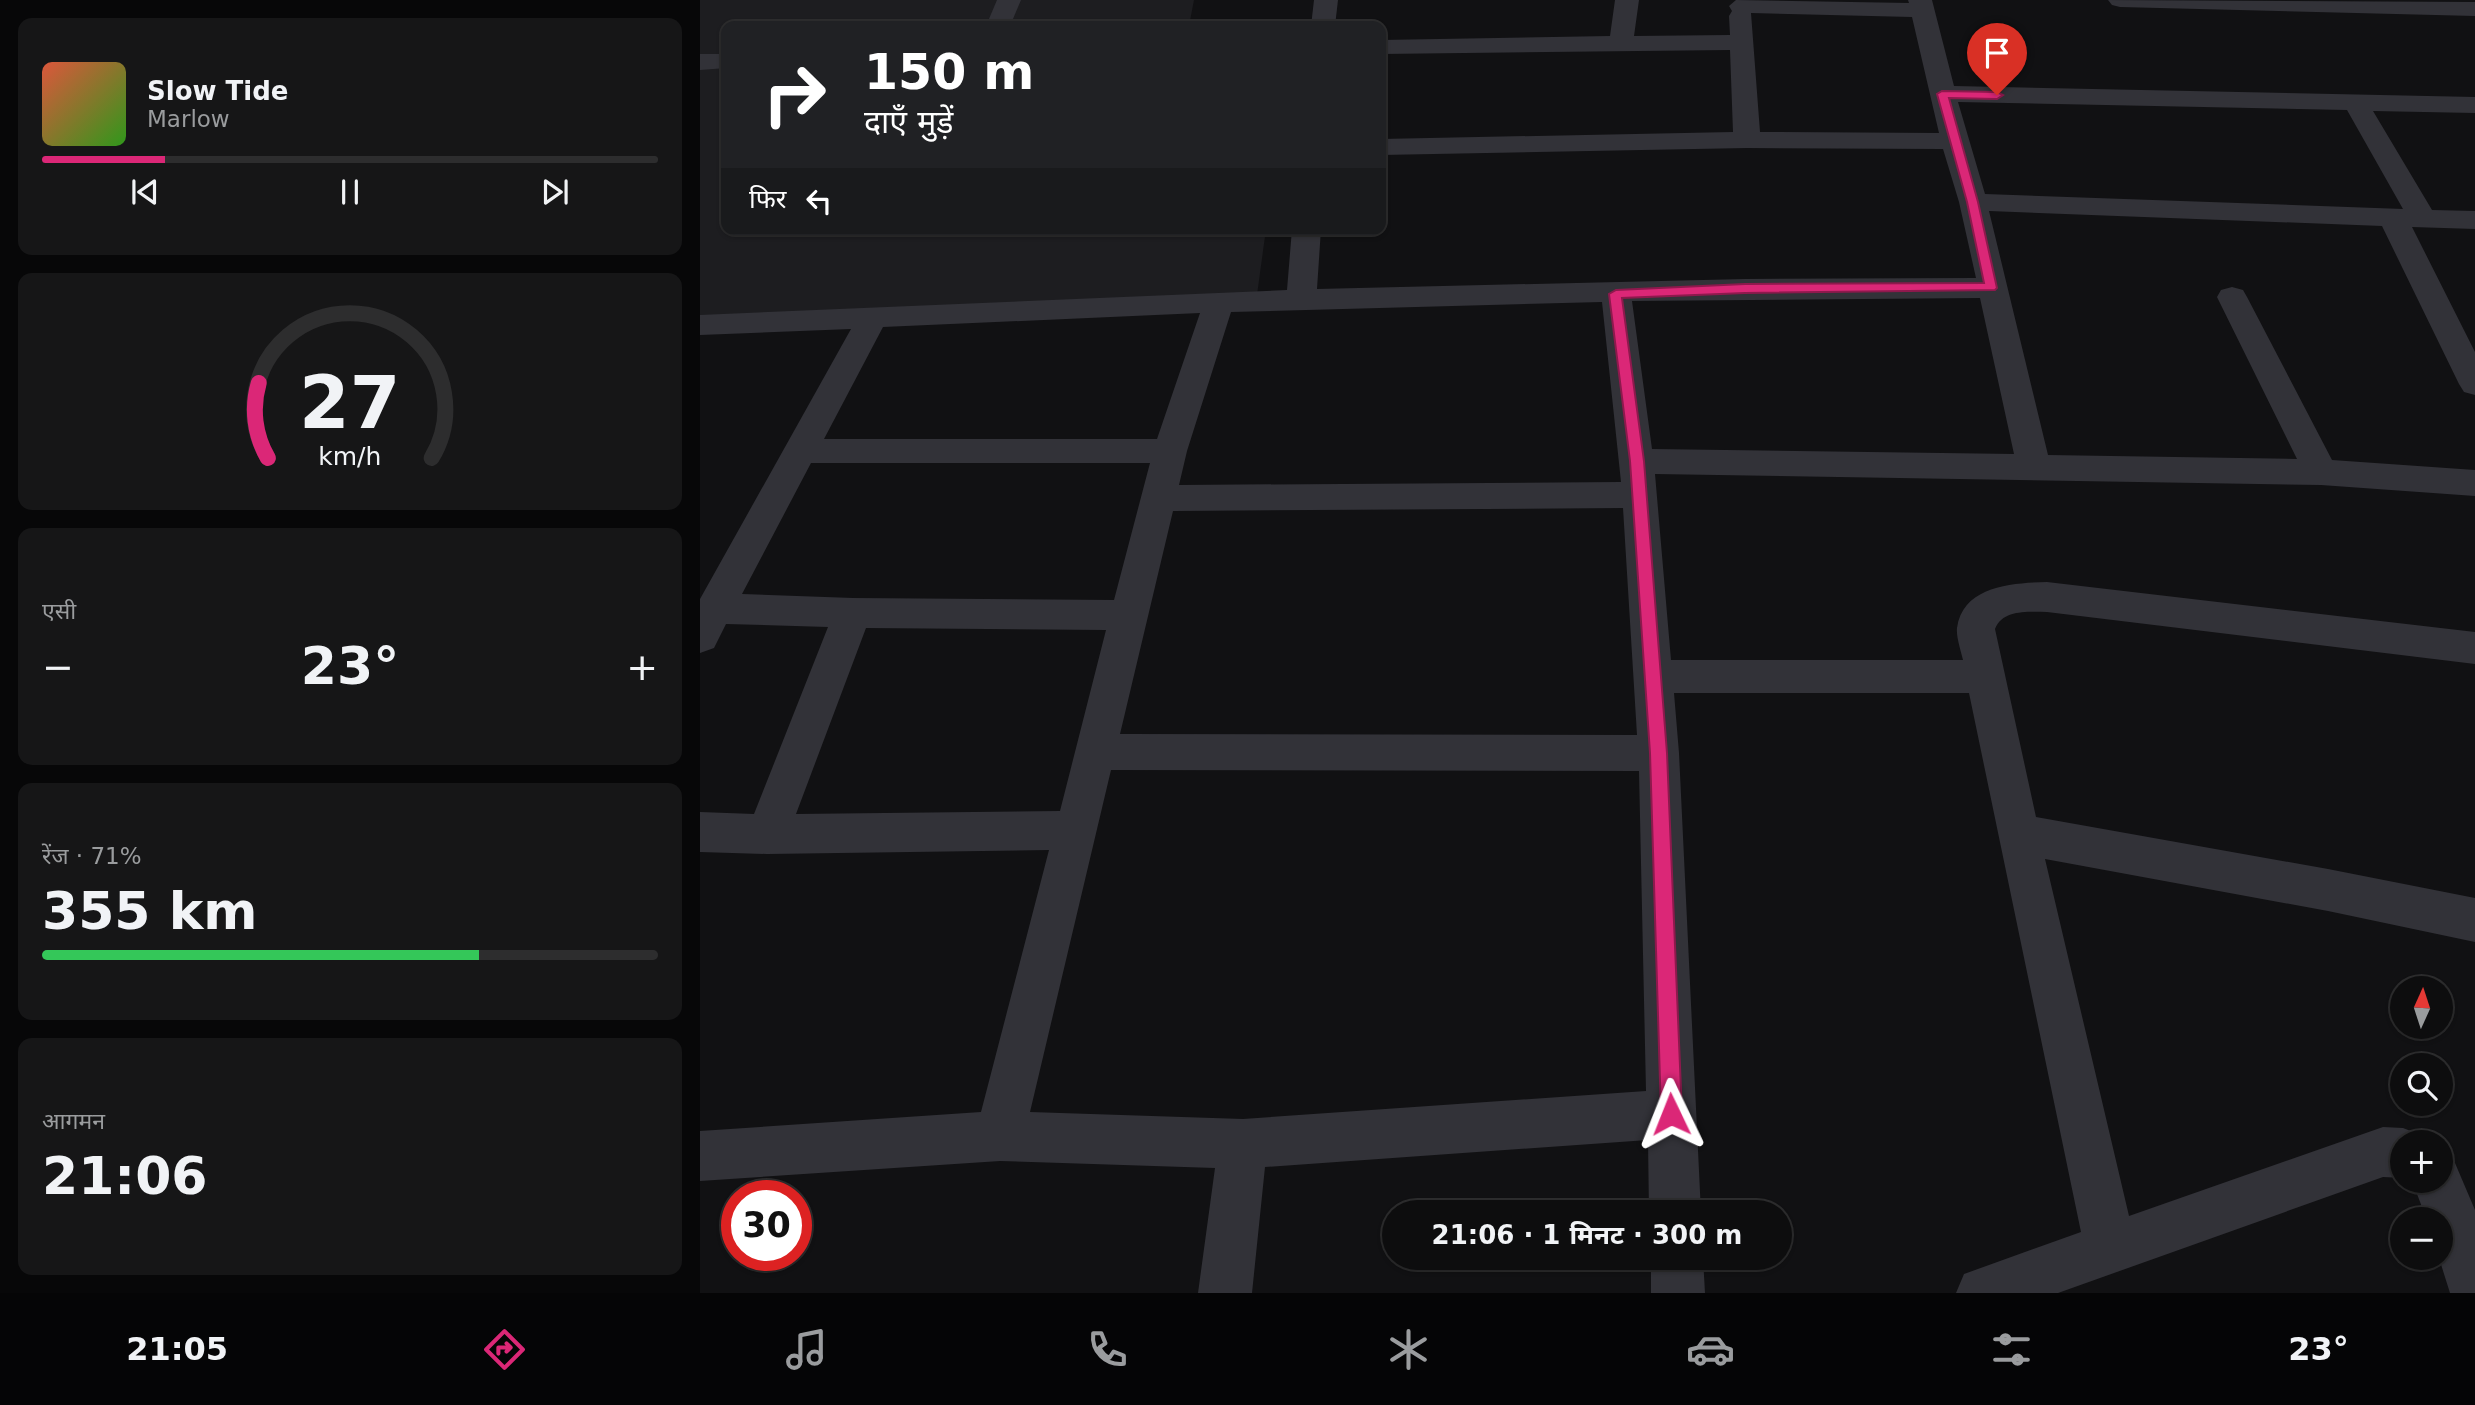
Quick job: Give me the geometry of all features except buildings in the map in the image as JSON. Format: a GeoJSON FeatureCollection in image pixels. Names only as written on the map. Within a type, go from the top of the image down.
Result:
{"type":"FeatureCollection","features":[{"type":"Feature","properties":{"kind":"street"},"geometry":{"type":"LineString","coordinates":[[1000,21],[1009,0]]}},
{"type":"Feature","properties":{"kind":"street"},"geometry":{"type":"LineString","coordinates":[[1324,21],[1326,0]]}},
{"type":"Feature","properties":{"kind":"street"},"geometry":{"type":"LineString","coordinates":[[1621,43],[1627,0]]}},
{"type":"Feature","properties":{"kind":"street"},"geometry":{"type":"LineString","coordinates":[[2120,0],[2475,9]]}},
{"type":"Feature","properties":{"kind":"street"},"geometry":{"type":"LineString","coordinates":[[1747,140],[1741,3],[1921,5],[1954,141],[1973,202],[2034,466]]}},
{"type":"Feature","properties":{"kind":"street"},"geometry":{"type":"LineString","coordinates":[[1386,47],[1741,42]]}},
{"type":"Feature","properties":{"kind":"street"},"geometry":{"type":"LineString","coordinates":[[700,62],[721,61]]}},
{"type":"Feature","properties":{"kind":"street"},"geometry":{"type":"LineString","coordinates":[[1942,94],[2475,106]]}},
{"type":"Feature","properties":{"kind":"street"},"geometry":{"type":"LineString","coordinates":[[2355,102],[2467,352],[2475,384]]}},
{"type":"Feature","properties":{"kind":"street"},"geometry":{"type":"LineString","coordinates":[[1386,147],[1747,140],[1954,141]]}},
{"type":"Feature","properties":{"kind":"street"},"geometry":{"type":"LineString","coordinates":[[1973,202],[2475,220]]}},
{"type":"Feature","properties":{"kind":"street"},"geometry":{"type":"LineString","coordinates":[[1301,299],[1306,235]]}},
{"type":"Feature","properties":{"kind":"street"},"geometry":{"type":"LineString","coordinates":[[700,325],[1301,299],[1745,289],[1991,288]]}},
{"type":"Feature","properties":{"kind":"street"},"geometry":{"type":"LineString","coordinates":[[1616,294],[1638,478],[1659,753],[1674,1200]]}},
{"type":"Feature","properties":{"kind":"street"},"geometry":{"type":"LineString","coordinates":[[2232,297],[2320,472]]}},
{"type":"Feature","properties":{"kind":"street"},"geometry":{"type":"LineString","coordinates":[[1000,1136],[1170,451],[1219,303]]}},
{"type":"Feature","properties":{"kind":"street"},"geometry":{"type":"LineString","coordinates":[[707,622],[872,318]]}},
{"type":"Feature","properties":{"kind":"street"},"geometry":{"type":"LineString","coordinates":[[800,451],[1170,451]]}},
{"type":"Feature","properties":{"kind":"street"},"geometry":{"type":"LineString","coordinates":[[1159,498],[1638,478],[2034,466],[2320,472],[2475,483]]}},
{"type":"Feature","properties":{"kind":"street"},"geometry":{"type":"LineString","coordinates":[[2110,1248],[1985,677],[1976,629],[1978,617],[1987,607],[2008,599],[2047,597],[2475,648]]}},
{"type":"Feature","properties":{"kind":"street"},"geometry":{"type":"LineString","coordinates":[[707,622],[853,613],[1130,615]]}},
{"type":"Feature","properties":{"kind":"street"},"geometry":{"type":"LineString","coordinates":[[767,834],[853,613]]}},
{"type":"Feature","properties":{"kind":"street"},"geometry":{"type":"LineString","coordinates":[[1653,676],[1985,677]]}},
{"type":"Feature","properties":{"kind":"street"},"geometry":{"type":"LineString","coordinates":[[1097,752],[1659,753]]}},
{"type":"Feature","properties":{"kind":"street"},"geometry":{"type":"LineString","coordinates":[[700,832],[767,834],[1078,830]]}},
{"type":"Feature","properties":{"kind":"street"},"geometry":{"type":"LineString","coordinates":[[2018,834],[2328,890],[2475,920]]}},
{"type":"Feature","properties":{"kind":"street"},"geometry":{"type":"LineString","coordinates":[[700,1156],[1000,1136],[1243,1144],[1671,1114]]}},
{"type":"Feature","properties":{"kind":"street"},"geometry":{"type":"LineString","coordinates":[[1225,1293],[1243,1144]]}},
{"type":"Feature","properties":{"kind":"street"},"geometry":{"type":"LineString","coordinates":[[1983,1293],[2383,1152],[2390,1152]]}},
{"type":"Feature","properties":{"kind":"street"},"geometry":{"type":"LineString","coordinates":[[2442,1193],[2475,1290]]}},
{"type":"Feature","properties":{"kind":"street"},"geometry":{"type":"LineString","coordinates":[[1677,1270],[1678,1293]]}},
{"type":"Feature","properties":{"kind":"shaded area"},"geometry":{"type":"Polygon","coordinates":[[[700,0],[1194,0],[1190,21],[721,21],[721,235],[1265,235],[1257,295],[700,319],[700,0]]]}},
{"type":"Feature","properties":{"kind":"route"},"geometry":{"type":"LineString","coordinates":[[1671,1114],[1659,753],[1637,461],[1616,294],[1745,289],[1991,288],[1973,202],[1942,94],[1997,95]]}}]}
